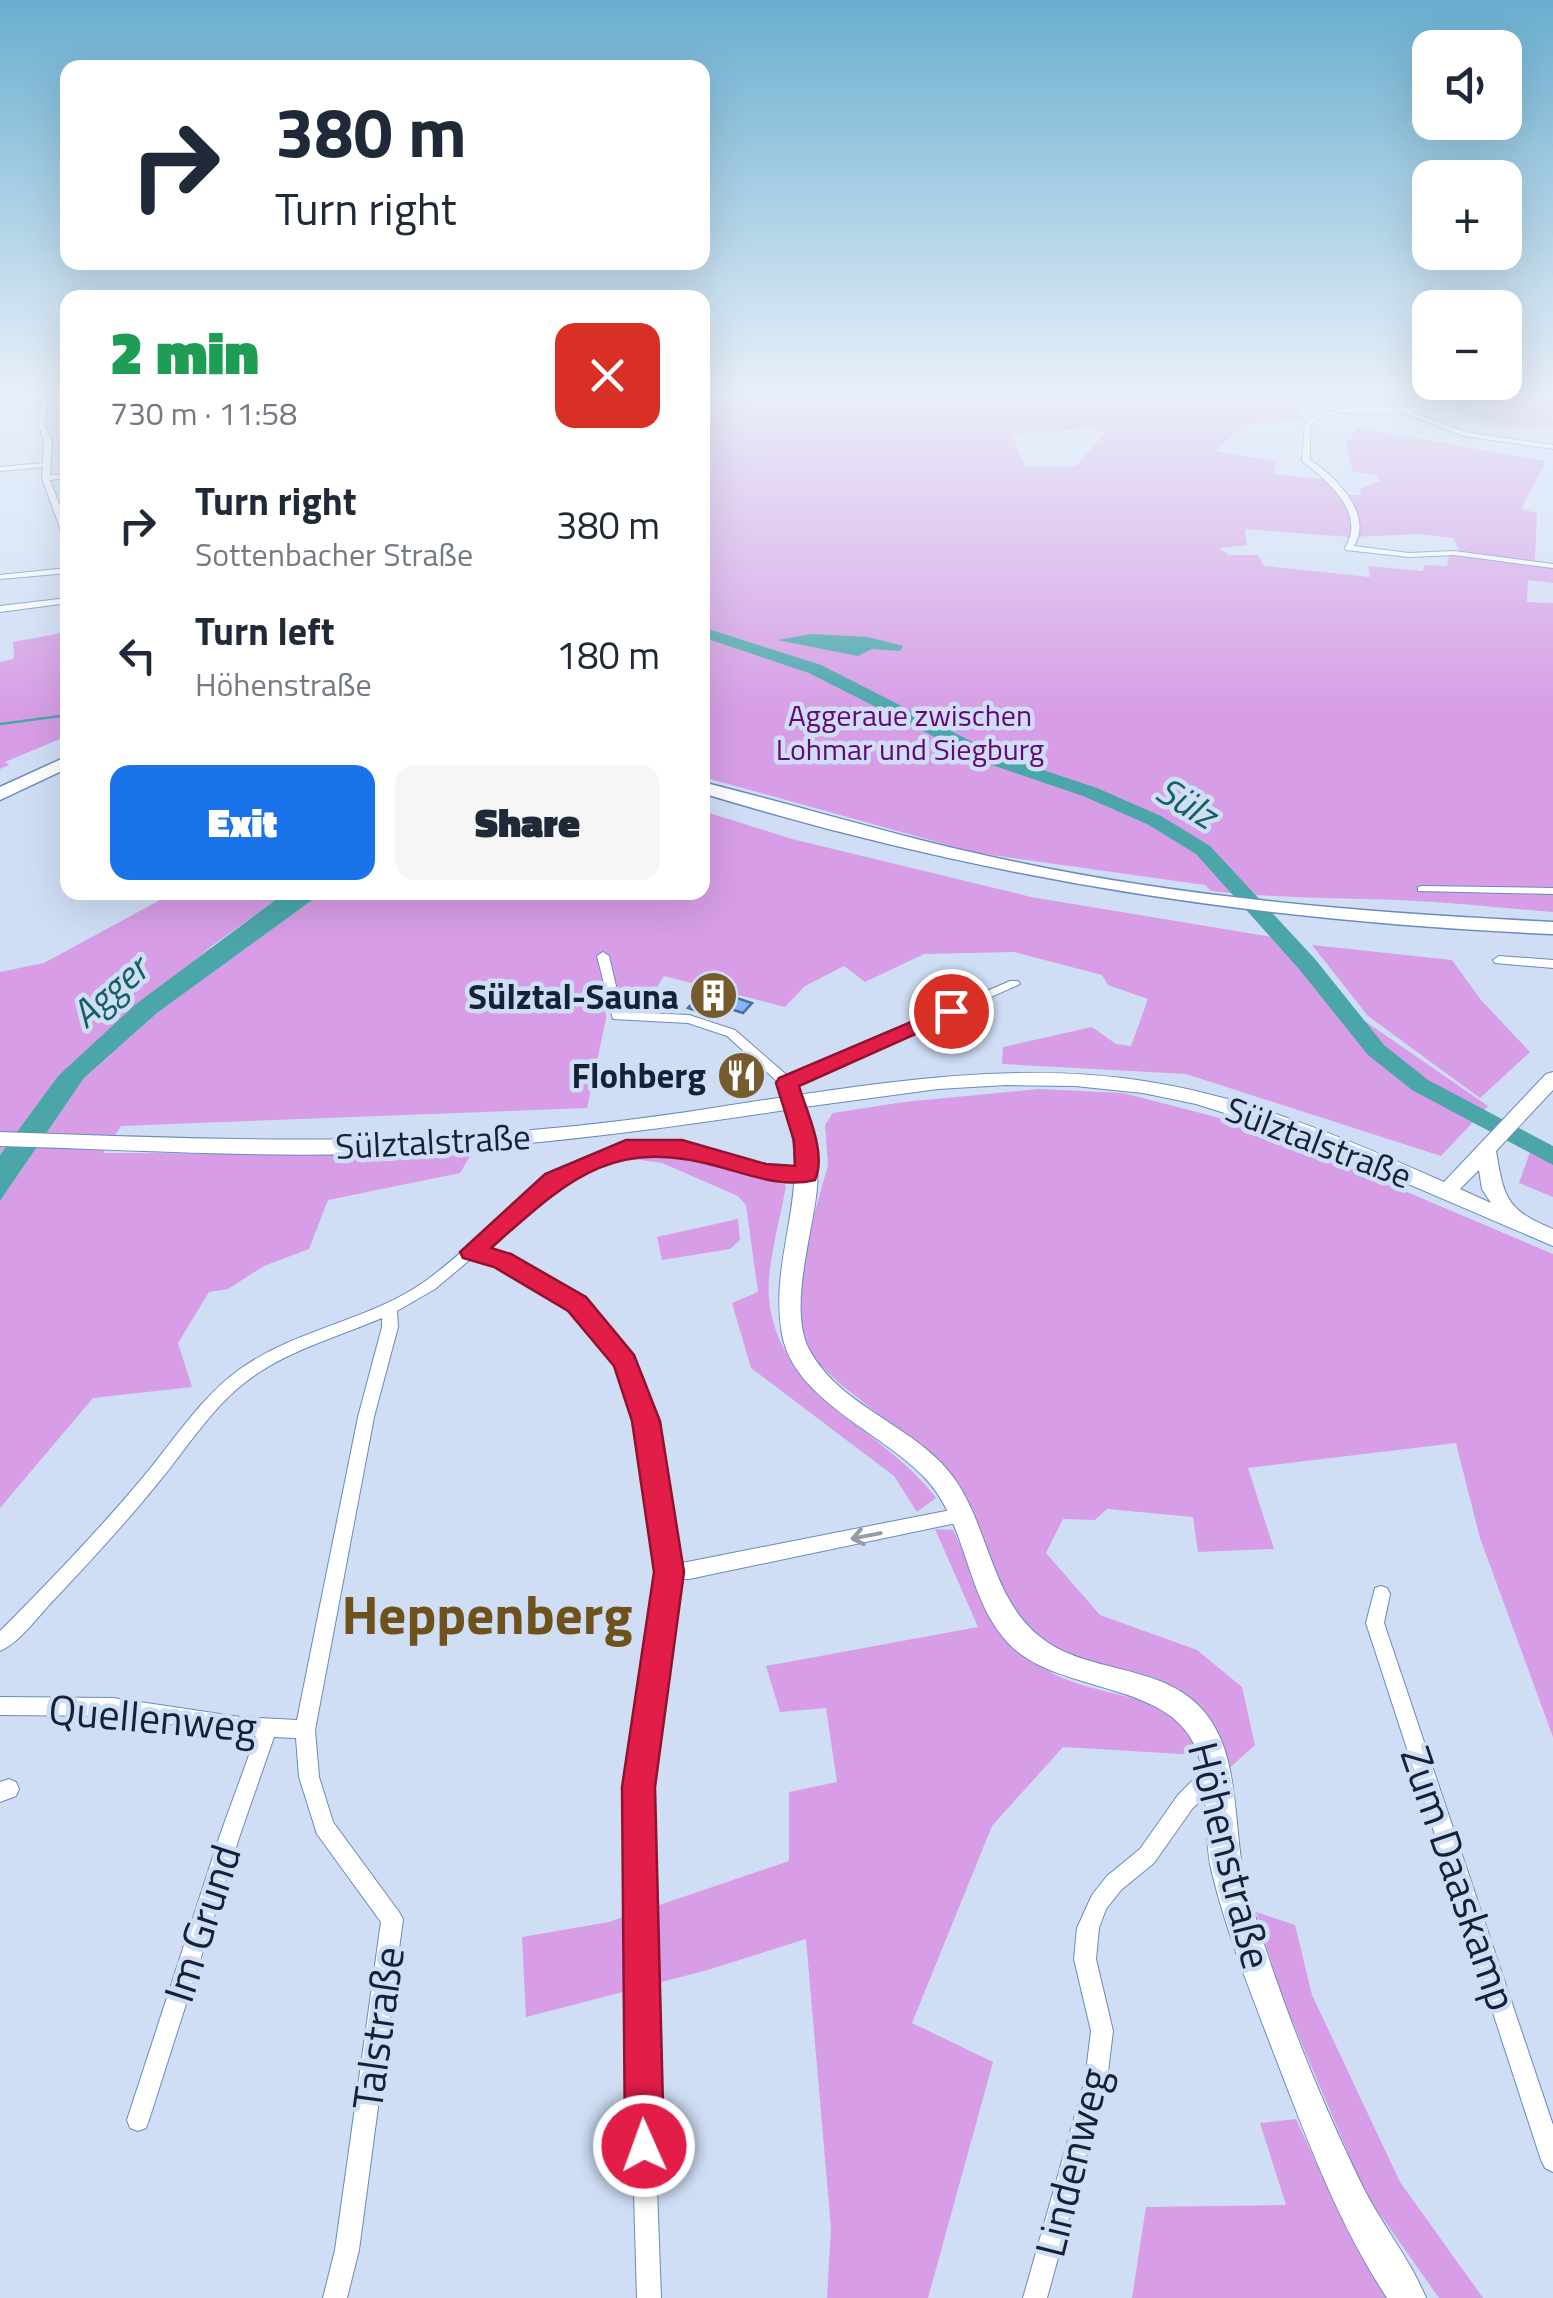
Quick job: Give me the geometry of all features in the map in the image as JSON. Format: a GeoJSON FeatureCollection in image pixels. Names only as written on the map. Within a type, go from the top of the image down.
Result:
{"type":"FeatureCollection","features":[{"type":"Feature","properties":{"kind":"highway"},"geometry":{"type":"LineString","coordinates":[[0,798],[60,769]]}},
{"type":"Feature","properties":{"kind":"highway"},"geometry":{"type":"LineString","coordinates":[[710,789],[803,818],[949,854],[1325,922],[1553,946]]}},
{"type":"Feature","properties":{"kind":"highway"},"geometry":{"type":"LineString","coordinates":[[710,806],[961,873],[1211,916],[1553,928]]}},
{"type":"Feature","properties":{"kind":"main road"},"geometry":{"type":"LineString","coordinates":[[1446,1192],[1553,1078]]}},
{"type":"Feature","properties":{"kind":"main road","name":"Sülztalstraße"},"geometry":{"type":"LineString","coordinates":[[0,1139],[317,1148],[471,1142],[684,1121],[979,1079],[1107,1082],[1193,1097],[1275,1119],[1553,1238]]}},
{"type":"Feature","properties":{"kind":"main road","name":"Höhenstraße"},"geometry":{"type":"LineString","coordinates":[[794,1104],[805,1141],[806,1174],[791,1274],[794,1340],[832,1391],[936,1473],[962,1515],[992,1598],[1016,1634],[1042,1658],[1169,1698],[1194,1718],[1208,1740],[1226,1867],[1268,1995],[1349,2201],[1408,2298]]}},
{"type":"Feature","properties":{"kind":"main road"},"geometry":{"type":"LineString","coordinates":[[1495,1139],[1492,1188],[1516,1222]]}},
{"type":"Feature","properties":{"kind":"street"},"geometry":{"type":"LineString","coordinates":[[1345,500],[1356,523],[1356,537],[1349,548],[1409,554],[1454,553],[1553,566]]}},
{"type":"Feature","properties":{"kind":"street"},"geometry":{"type":"LineString","coordinates":[[0,577],[60,571]]}},
{"type":"Feature","properties":{"kind":"street"},"geometry":{"type":"LineString","coordinates":[[0,609],[60,601]]}},
{"type":"Feature","properties":{"kind":"street"},"geometry":{"type":"LineString","coordinates":[[1422,889],[1553,891]]}},
{"type":"Feature","properties":{"kind":"street"},"geometry":{"type":"LineString","coordinates":[[604,956],[617,1016],[690,1019],[731,1033],[787,1083],[794,1104]]}},
{"type":"Feature","properties":{"kind":"street"},"geometry":{"type":"LineString","coordinates":[[1498,960],[1553,964]]}},
{"type":"Feature","properties":{"kind":"street"},"geometry":{"type":"LineString","coordinates":[[787,1083],[1006,991]]}},
{"type":"Feature","properties":{"kind":"street"},"geometry":{"type":"LineString","coordinates":[[0,1643],[76,1568],[242,1376],[286,1348],[389,1309],[426,1287],[553,1180],[626,1148],[682,1148],[766,1172],[806,1174]]}},
{"type":"Feature","properties":{"kind":"street"},"geometry":{"type":"LineString","coordinates":[[472,1252],[502,1260],[577,1304],[625,1362],[646,1421],[669,1572],[638,1787],[643,1968],[640,2022],[649,2298]]}},
{"type":"Feature","properties":{"kind":"street","name":"Talstraße"},"geometry":{"type":"LineString","coordinates":[[335,2298],[347,2250],[392,1919],[324,1827],[309,1778],[305,1730],[366,1417],[390,1327],[389,1309]]}},
{"type":"Feature","properties":{"kind":"street"},"geometry":{"type":"LineString","coordinates":[[669,1572],[689,1572],[962,1515]]}},
{"type":"Feature","properties":{"kind":"street","name":"Zum Daaskamp"},"geometry":{"type":"LineString","coordinates":[[1380,1594],[1374,1623],[1553,2160]]}},
{"type":"Feature","properties":{"kind":"street","name":"Quellenweg"},"geometry":{"type":"LineString","coordinates":[[0,1706],[114,1707],[305,1730]]}},
{"type":"Feature","properties":{"kind":"street","name":"Im Grund"},"geometry":{"type":"LineString","coordinates":[[138,2120],[268,1728]]}},
{"type":"Feature","properties":{"kind":"street","name":"Lindenweg"},"geometry":{"type":"LineString","coordinates":[[1036,2298],[1096,2080],[1102,2031],[1085,1959],[1088,1928],[1106,1892],[1147,1856],[1185,1802],[1212,1774]]}},
{"type":"Feature","properties":{"kind":"green space","name":"Aggeraue zwischen Lohmar und Siegburg"},"geometry":{"type":"Polygon","coordinates":[[[710,500],[1526,500],[1521,509],[1537,513],[1535,562],[1460,552],[1453,538],[1420,534],[1350,537],[1245,529],[1247,545],[1219,548],[1229,555],[1258,555],[1264,566],[1370,577],[1368,566],[1423,571],[1424,565],[1447,566],[1449,555],[1553,568],[1553,583],[1528,580],[1527,602],[1553,603],[1553,912],[1211,891],[1205,885],[977,853],[710,779],[710,500]]]}},
{"type":"Feature","properties":{"kind":"green space"},"geometry":{"type":"Polygon","coordinates":[[[60,633],[60,739],[5,762],[9,765],[0,769],[0,662],[14,659],[13,642],[60,633]]]}},
{"type":"Feature","properties":{"kind":"green space"},"geometry":{"type":"Polygon","coordinates":[[[710,813],[792,839],[1031,897],[1296,941],[1359,1017],[1488,1106],[1441,1156],[1186,1074],[1002,1064],[1003,1047],[1092,1027],[1116,1044],[1131,1046],[1148,999],[1108,985],[1102,975],[1014,952],[924,954],[865,982],[844,966],[805,986],[785,1007],[664,976],[644,1008],[617,1005],[604,962],[606,1019],[587,1108],[121,1126],[103,1153],[357,1154],[475,1148],[460,1173],[328,1200],[309,1249],[264,1266],[228,1289],[209,1292],[178,1343],[192,1387],[93,1398],[0,1508],[0,1201],[84,1078],[157,1013],[312,900],[710,900],[710,813]]]}},
{"type":"Feature","properties":{"kind":"green space"},"geometry":{"type":"Polygon","coordinates":[[[160,900],[276,900],[213,945],[58,1076],[0,1155],[0,972],[44,963],[160,900]]]}},
{"type":"Feature","properties":{"kind":"green space"},"geometry":{"type":"Polygon","coordinates":[[[1312,945],[1452,960],[1481,1000],[1530,1052],[1480,1098],[1368,1016],[1312,945]]]}},
{"type":"Feature","properties":{"kind":"green space"},"geometry":{"type":"Polygon","coordinates":[[[1039,1089],[1123,1093],[1251,1126],[1553,1254],[1553,1737],[1480,1538],[1456,1443],[1248,1468],[1274,1549],[1198,1552],[1193,1517],[1107,1509],[1095,1520],[1063,1519],[1046,1553],[1100,1615],[1197,1650],[1242,1687],[1255,1745],[1224,1773],[1218,1737],[1179,1689],[1145,1676],[1078,1664],[1025,1629],[915,1443],[839,1383],[804,1342],[797,1305],[797,1276],[828,1165],[825,1125],[833,1113],[1039,1089]]]}},
{"type":"Feature","properties":{"kind":"green space"},"geometry":{"type":"Polygon","coordinates":[[[633,1150],[679,1156],[786,1185],[769,1286],[776,1332],[791,1361],[812,1386],[914,1473],[936,1498],[917,1512],[894,1476],[751,1368],[732,1303],[758,1292],[746,1205],[738,1196],[662,1163],[619,1157],[633,1150]]]}},
{"type":"Feature","properties":{"kind":"green space"},"geometry":{"type":"Polygon","coordinates":[[[1530,1152],[1553,1163],[1553,1197],[1519,1183],[1530,1152]]]}},
{"type":"Feature","properties":{"kind":"green space"},"geometry":{"type":"Polygon","coordinates":[[[738,1219],[740,1240],[730,1249],[662,1260],[657,1237],[738,1219]]]}},
{"type":"Feature","properties":{"kind":"green space"},"geometry":{"type":"Polygon","coordinates":[[[935,1529],[953,1530],[997,1616],[1033,1660],[1068,1680],[1165,1710],[1185,1724],[1199,1755],[1063,1747],[992,1826],[912,2023],[993,2062],[928,2298],[827,2298],[831,2228],[806,1939],[704,1971],[526,2017],[522,1937],[609,1922],[789,1861],[789,1792],[837,1782],[826,1708],[780,1712],[766,1666],[978,1627],[935,1529]]]}},
{"type":"Feature","properties":{"kind":"green space"},"geometry":{"type":"Polygon","coordinates":[[[1256,1912],[1295,1925],[1312,1995],[1400,2182],[1483,2298],[1439,2298],[1365,2193],[1282,1997],[1256,1912]]]}},
{"type":"Feature","properties":{"kind":"green space"},"geometry":{"type":"Polygon","coordinates":[[[1296,2119],[1343,2221],[1391,2298],[1132,2298],[1146,2207],[1286,2205],[1260,2123],[1296,2119]]]}},
{"type":"Feature","properties":{"kind":"shaded area"},"geometry":{"type":"Polygon","coordinates":[[[812,634],[868,637],[903,646],[900,651],[872,649],[858,656],[777,640],[812,634]]]}},
{"type":"Feature","properties":{"kind":"shaded area"},"geometry":{"type":"Polygon","coordinates":[[[276,900],[312,900],[157,1013],[84,1078],[0,1201],[0,1155],[58,1076],[136,1004],[276,900]]]}},
{"type":"Feature","properties":{"kind":"building","name":"Sülztal-Sauna"},"geometry":{"type":"Polygon","coordinates":[[[706,988],[752,1003],[743,1013],[718,1005],[709,1015],[688,1008],[706,988]]]}},
{"type":"Feature","properties":{"kind":"waterway","name":"Sülz"},"geometry":{"type":"LineString","coordinates":[[710,635],[815,669],[992,759],[1090,792],[1154,820],[1203,850],[1307,964],[1376,1050],[1420,1085],[1553,1157]]}},
{"type":"Feature","properties":{"kind":"waterway"},"geometry":{"type":"LineString","coordinates":[[0,724],[60,716]]}},
{"type":"Feature","properties":{"kind":"place","name":"Sülztal-Sauna"},"geometry":{"type":"Point","coordinates":[714,996]}},
{"type":"Feature","properties":{"kind":"place","name":"Flohberg"},"geometry":{"type":"Point","coordinates":[741,1075]}},
{"type":"Feature","properties":{"kind":"district","name":"Heppenberg"},"geometry":{"type":"Point","coordinates":[487,1613]}},
{"type":"Feature","properties":{"kind":"route"},"geometry":{"type":"LineString","coordinates":[[644,2146],[638,1787],[669,1572],[646,1421],[625,1362],[577,1304],[502,1260],[472,1252],[553,1180],[626,1148],[682,1148],[742,1167],[792,1176],[806,1174],[805,1141],[787,1083],[951,1011]]}},
{"type":"Feature","properties":{"kind":"water label","name":"Agger"},"geometry":{"type":"Point","coordinates":[109,991]}}]}
